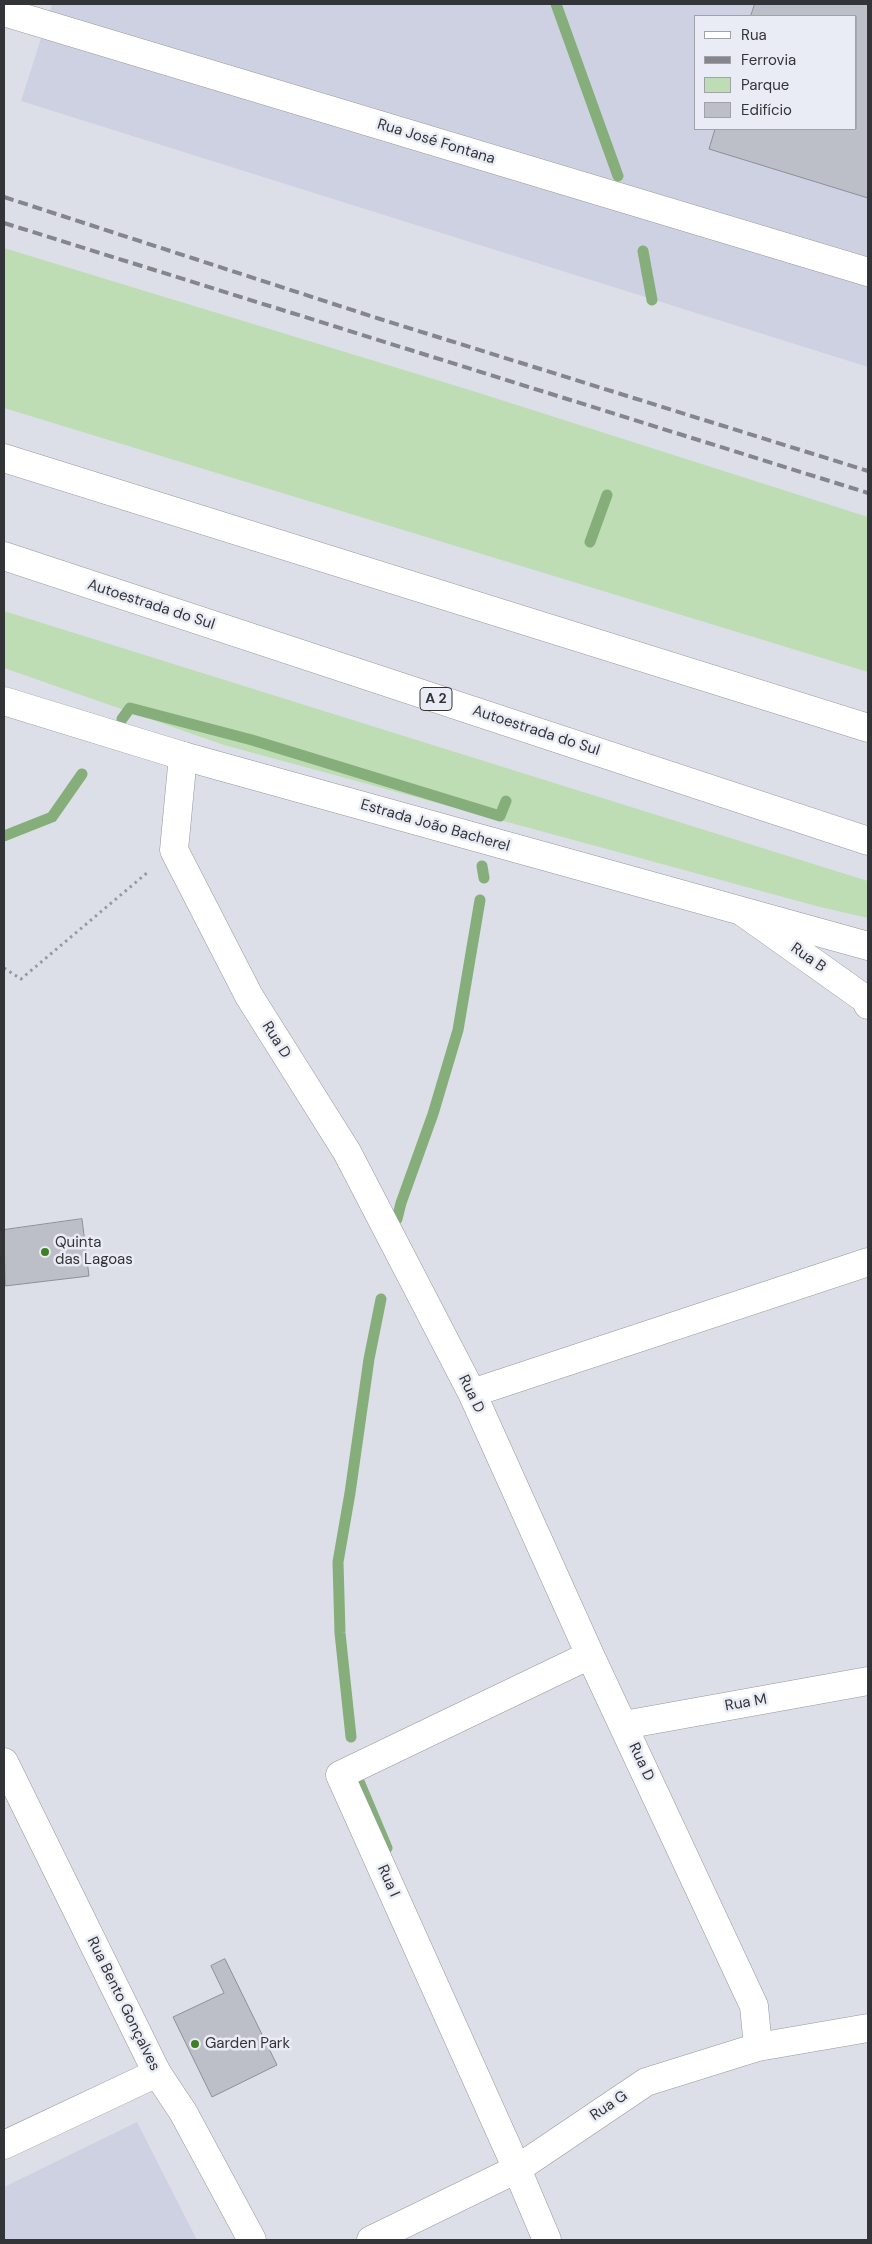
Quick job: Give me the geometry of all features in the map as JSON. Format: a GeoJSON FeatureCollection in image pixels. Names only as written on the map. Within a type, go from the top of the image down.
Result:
{"type":"FeatureCollection","features":[{"type":"Feature","properties":{"kind":"main road","name":"Rua José Fontana"},"geometry":{"type":"LineString","coordinates":[[4,12],[868,272]]}},
{"type":"Feature","properties":{"kind":"main road"},"geometry":{"type":"LineString","coordinates":[[4,458],[868,728]]}},
{"type":"Feature","properties":{"kind":"main road","name":"Autoestrada do Sul"},"geometry":{"type":"LineString","coordinates":[[4,556],[868,841]]}},
{"type":"Feature","properties":{"kind":"main road","name":"Estrada João Bacherel"},"geometry":{"type":"LineString","coordinates":[[4,701],[183,756],[868,946]]}},
{"type":"Feature","properties":{"kind":"main road"},"geometry":{"type":"LineString","coordinates":[[174,850],[183,756]]}},
{"type":"Feature","properties":{"kind":"main road","name":"Rua D"},"geometry":{"type":"LineString","coordinates":[[174,850],[248,996],[347,1152],[472,1393],[590,1655],[754,2006],[758,2046]]}},
{"type":"Feature","properties":{"kind":"main road","name":"Rua B"},"geometry":{"type":"LineString","coordinates":[[744,913],[865,999],[868,1005]]}},
{"type":"Feature","properties":{"kind":"main road"},"geometry":{"type":"LineString","coordinates":[[472,1393],[868,1262]]}},
{"type":"Feature","properties":{"kind":"main road","name":"Rua I"},"geometry":{"type":"LineString","coordinates":[[546,2240],[517,2169],[340,1775],[590,1655]]}},
{"type":"Feature","properties":{"kind":"main road","name":"Rua M"},"geometry":{"type":"LineString","coordinates":[[624,1725],[868,1682]]}},
{"type":"Feature","properties":{"kind":"main road","name":"Rua Bento Gonçalves"},"geometry":{"type":"LineString","coordinates":[[4,1762],[157,2073],[182,2112],[252,2240]]}},
{"type":"Feature","properties":{"kind":"main road","name":"Rua G"},"geometry":{"type":"LineString","coordinates":[[371,2240],[517,2169],[646,2082],[758,2046],[868,2028]]}},
{"type":"Feature","properties":{"kind":"main road"},"geometry":{"type":"LineString","coordinates":[[4,2145],[157,2073]]}},
{"type":"Feature","properties":{"kind":"path"},"geometry":{"type":"LineString","coordinates":[[4,968],[20,980],[174,850]]}},
{"type":"Feature","properties":{"kind":"shaded area"},"geometry":{"type":"Polygon","coordinates":[[[52,4],[868,4],[868,367],[21,101],[52,4]]]}},
{"type":"Feature","properties":{"kind":"shaded area"},"geometry":{"type":"Polygon","coordinates":[[[137,2122],[197,2240],[4,2240],[4,2187],[137,2122]]]}},
{"type":"Feature","properties":{"kind":"green space"},"geometry":{"type":"Polygon","coordinates":[[[4,248],[473,391],[868,517],[868,672],[4,408],[4,248]]]}},
{"type":"Feature","properties":{"kind":"green space"},"geometry":{"type":"Polygon","coordinates":[[[4,611],[868,881],[868,918],[820,907],[224,745],[4,668],[4,611]]]}},
{"type":"Feature","properties":{"kind":"building"},"geometry":{"type":"Polygon","coordinates":[[[755,4],[868,4],[868,198],[709,149],[715,130],[857,130],[857,15],[751,15],[755,4]]]}},
{"type":"Feature","properties":{"kind":"building","name":"Quinta das Lagoas"},"geometry":{"type":"Polygon","coordinates":[[[82,1219],[89,1276],[5,1286],[4,1230],[82,1219]]]}},
{"type":"Feature","properties":{"kind":"building"},"geometry":{"type":"Polygon","coordinates":[[[225,1959],[277,2065],[212,2097],[173,2017],[224,1993],[211,1966],[225,1959]]]}},
{"type":"Feature","properties":{"kind":"waterway"},"geometry":{"type":"LineString","coordinates":[[556,4],[618,176]]}},
{"type":"Feature","properties":{"kind":"waterway"},"geometry":{"type":"LineString","coordinates":[[643,251],[652,300]]}},
{"type":"Feature","properties":{"kind":"waterway"},"geometry":{"type":"LineString","coordinates":[[590,542],[607,495]]}},
{"type":"Feature","properties":{"kind":"waterway"},"geometry":{"type":"LineString","coordinates":[[122,719],[130,708],[252,740],[500,816],[506,801]]}},
{"type":"Feature","properties":{"kind":"waterway"},"geometry":{"type":"LineString","coordinates":[[4,836],[52,817],[82,774]]}},
{"type":"Feature","properties":{"kind":"waterway"},"geometry":{"type":"LineString","coordinates":[[482,866],[484,878]]}},
{"type":"Feature","properties":{"kind":"waterway"},"geometry":{"type":"LineString","coordinates":[[397,1219],[433,1114],[458,1030],[480,900]]}},
{"type":"Feature","properties":{"kind":"waterway"},"geometry":{"type":"LineString","coordinates":[[351,1737],[340,1633],[338,1562],[369,1359],[381,1299]]}},
{"type":"Feature","properties":{"kind":"waterway"},"geometry":{"type":"LineString","coordinates":[[355,1772],[387,1848]]}},
{"type":"Feature","properties":{"kind":"railway"},"geometry":{"type":"LineString","coordinates":[[4,197],[380,319],[868,471]]}},
{"type":"Feature","properties":{"kind":"railway"},"geometry":{"type":"LineString","coordinates":[[4,223],[868,493]]}},
{"type":"Feature","properties":{"kind":"place","name":"Quinta das Lagoas"},"geometry":{"type":"Point","coordinates":[45,1252]}},
{"type":"Feature","properties":{"kind":"place","name":"Garden Park"},"geometry":{"type":"Point","coordinates":[195,2044]}}]}
